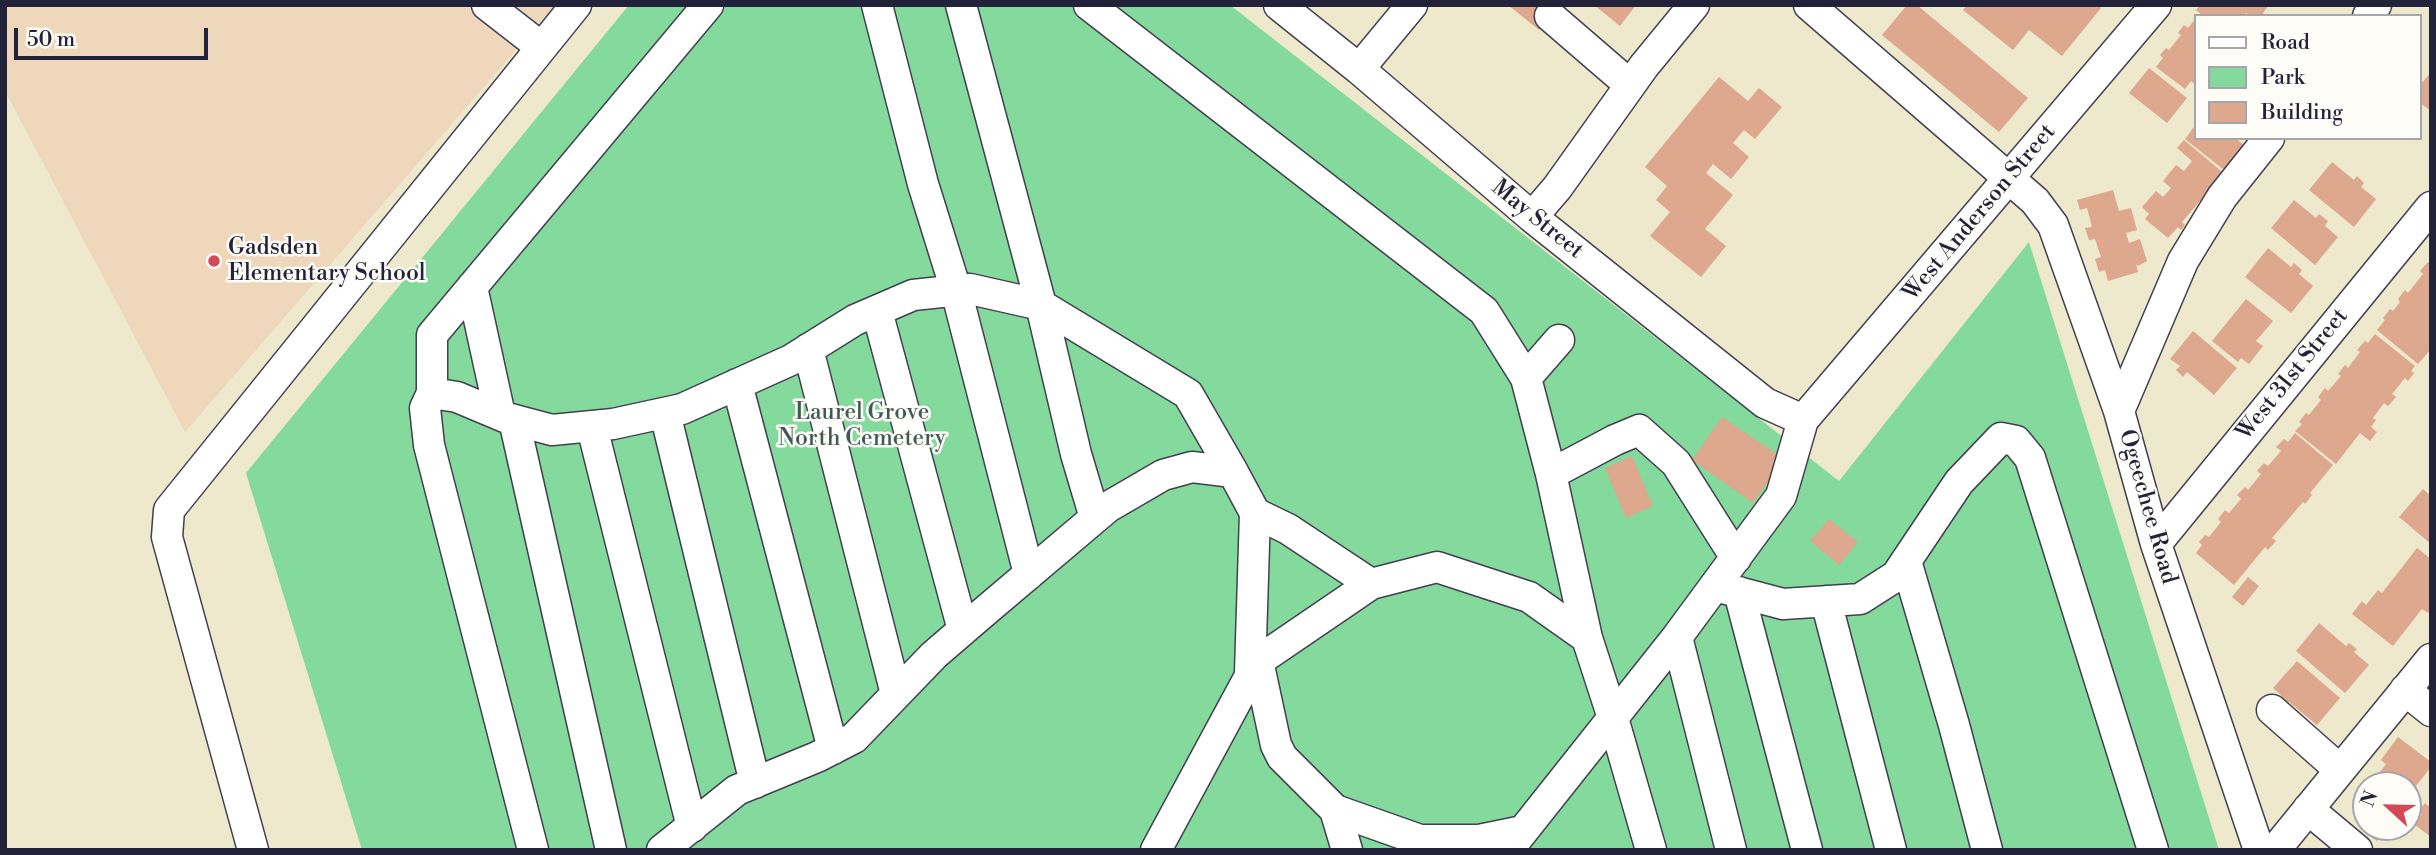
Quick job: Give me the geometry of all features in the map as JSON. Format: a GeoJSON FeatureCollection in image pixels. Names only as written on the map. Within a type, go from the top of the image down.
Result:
{"type":"FeatureCollection","features":[{"type":"Feature","properties":{"kind":"street"},"geometry":{"type":"LineString","coordinates":[[487,5],[541,47]]}},
{"type":"Feature","properties":{"kind":"street"},"geometry":{"type":"LineString","coordinates":[[253,850],[167,537],[169,510],[576,5]]}},
{"type":"Feature","properties":{"kind":"street"},"geometry":{"type":"LineString","coordinates":[[533,850],[429,445],[425,408],[432,393],[432,335],[708,5]]}},
{"type":"Feature","properties":{"kind":"street"},"geometry":{"type":"LineString","coordinates":[[877,5],[923,184],[956,290],[1029,574]]}},
{"type":"Feature","properties":{"kind":"street"},"geometry":{"type":"LineString","coordinates":[[961,5],[1041,305],[1076,454],[1095,518]]}},
{"type":"Feature","properties":{"kind":"street"},"geometry":{"type":"LineString","coordinates":[[1089,5],[1484,311],[1526,378],[1551,474],[1587,638],[1651,850]]}},
{"type":"Feature","properties":{"kind":"street","name":"May Street"},"geometry":{"type":"LineString","coordinates":[[1279,5],[1359,69],[1532,217],[1765,403],[1803,421]]}},
{"type":"Feature","properties":{"kind":"street"},"geometry":{"type":"LineString","coordinates":[[1359,69],[1412,5]]}},
{"type":"Feature","properties":{"kind":"street"},"geometry":{"type":"LineString","coordinates":[[1532,217],[1557,188],[1630,85],[1693,5]]}},
{"type":"Feature","properties":{"kind":"street","name":"West Anderson Street"},"geometry":{"type":"LineString","coordinates":[[1803,421],[2156,5]]}},
{"type":"Feature","properties":{"kind":"street","name":"Ogeechee Road"},"geometry":{"type":"LineString","coordinates":[[1828,10],[2009,180],[2035,201],[2053,226],[2119,411],[2155,544],[2259,850]]}},
{"type":"Feature","properties":{"kind":"street"},"geometry":{"type":"LineString","coordinates":[[1549,16],[1630,85]]}},
{"type":"Feature","properties":{"kind":"street"},"geometry":{"type":"LineString","coordinates":[[2119,411],[2183,261],[2222,197],[2267,140]]}},
{"type":"Feature","properties":{"kind":"street","name":"West 31st Street"},"geometry":{"type":"LineString","coordinates":[[2155,544],[2431,207]]}},
{"type":"Feature","properties":{"kind":"street"},"geometry":{"type":"LineString","coordinates":[[472,287],[507,418],[611,850]]}},
{"type":"Feature","properties":{"kind":"street"},"geometry":{"type":"LineString","coordinates":[[432,393],[457,397],[507,418],[552,430],[614,424],[682,409],[791,359],[855,320],[913,295],[970,289],[1041,305],[1188,394],[1255,513],[1254,666],[1276,745],[1282,757],[1335,810],[1422,845],[1516,840],[1677,637],[1727,589]]}},
{"type":"Feature","properties":{"kind":"street"},"geometry":{"type":"LineString","coordinates":[[877,311],[963,629]]}},
{"type":"Feature","properties":{"kind":"street"},"geometry":{"type":"LineString","coordinates":[[1526,378],[1559,340]]}},
{"type":"Feature","properties":{"kind":"street"},"geometry":{"type":"LineString","coordinates":[[808,349],[897,694]]}},
{"type":"Feature","properties":{"kind":"street"},"geometry":{"type":"LineString","coordinates":[[737,384],[833,749]]}},
{"type":"Feature","properties":{"kind":"street"},"geometry":{"type":"LineString","coordinates":[[665,413],[755,783]]}},
{"type":"Feature","properties":{"kind":"street"},"geometry":{"type":"LineString","coordinates":[[1803,421],[1781,496],[1735,558],[1727,589],[1807,850]]}},
{"type":"Feature","properties":{"kind":"street"},"geometry":{"type":"LineString","coordinates":[[592,427],[692,827]]}},
{"type":"Feature","properties":{"kind":"street"},"geometry":{"type":"LineString","coordinates":[[1551,474],[1639,430],[1676,463],[1735,558]]}},
{"type":"Feature","properties":{"kind":"street"},"geometry":{"type":"LineString","coordinates":[[1727,589],[1783,604],[1860,599],[1896,576],[1959,482],[2001,438],[2016,441],[2030,458],[2153,850]]}},
{"type":"Feature","properties":{"kind":"street"},"geometry":{"type":"LineString","coordinates":[[662,850],[737,790],[854,738],[934,655],[1108,507],[1163,475],[1192,467],[1233,472]]}},
{"type":"Feature","properties":{"kind":"street"},"geometry":{"type":"LineString","coordinates":[[1255,513],[1288,530],[1371,584]]}},
{"type":"Feature","properties":{"kind":"street"},"geometry":{"type":"LineString","coordinates":[[1906,561],[1987,850]]}},
{"type":"Feature","properties":{"kind":"street"},"geometry":{"type":"LineString","coordinates":[[1156,850],[1254,666],[1371,584],[1437,567],[1529,597],[1587,638]]}},
{"type":"Feature","properties":{"kind":"street"},"geometry":{"type":"LineString","coordinates":[[1826,601],[1891,850]]}},
{"type":"Feature","properties":{"kind":"street"},"geometry":{"type":"LineString","coordinates":[[1677,637],[1731,850]]}},
{"type":"Feature","properties":{"kind":"street"},"geometry":{"type":"LineString","coordinates":[[2275,850],[2431,659]]}},
{"type":"Feature","properties":{"kind":"street"},"geometry":{"type":"LineString","coordinates":[[2405,690],[2431,710]]}},
{"type":"Feature","properties":{"kind":"street"},"geometry":{"type":"LineString","coordinates":[[2272,710],[2340,770]]}},
{"type":"Feature","properties":{"kind":"street"},"geometry":{"type":"LineString","coordinates":[[2308,809],[2357,850]]}},
{"type":"Feature","properties":{"kind":"street"},"geometry":{"type":"LineString","coordinates":[[1335,810],[1347,850]]}},
{"type":"Feature","properties":{"kind":"street"},"geometry":{"type":"LineString","coordinates":[[1174,819],[1182,850]]}},
{"type":"Feature","properties":{"kind":"shaded area","name":"Gadsden Elementary School"},"geometry":{"type":"Polygon","coordinates":[[[5,5],[555,5],[185,432],[5,91],[5,5]]]}},
{"type":"Feature","properties":{"kind":"green space","name":"Laurel Grove North Cemetery"},"geometry":{"type":"Polygon","coordinates":[[[629,5],[1230,5],[1839,481],[2029,242],[2219,850],[362,850],[246,473],[629,5]]]}},
{"type":"Feature","properties":{"kind":"building"},"geometry":{"type":"Polygon","coordinates":[[[1508,5],[1559,5],[1539,30],[1508,5]]]}},
{"type":"Feature","properties":{"kind":"building"},"geometry":{"type":"Polygon","coordinates":[[[1594,5],[1636,5],[1620,26],[1594,5]]]}},
{"type":"Feature","properties":{"kind":"building"},"geometry":{"type":"Polygon","coordinates":[[[1907,5],[1917,5],[2028,98],[1999,132],[1882,35],[1907,5]]]}},
{"type":"Feature","properties":{"kind":"building"},"geometry":{"type":"Polygon","coordinates":[[[1967,5],[2098,5],[2101,8],[2062,56],[2029,30],[2013,50],[1963,10],[1967,5]]]}},
{"type":"Feature","properties":{"kind":"building"},"geometry":{"type":"Polygon","coordinates":[[[2200,5],[2269,5],[2264,14],[2199,14],[2196,10],[2200,5]]]}},
{"type":"Feature","properties":{"kind":"building"},"geometry":{"type":"Polygon","coordinates":[[[2194,20],[2194,83],[2191,81],[2185,89],[2156,67],[2163,58],[2160,55],[2166,48],[2169,50],[2181,35],[2178,33],[2184,25],[2188,28],[2194,20]]]}},
{"type":"Feature","properties":{"kind":"building"},"geometry":{"type":"Polygon","coordinates":[[[2149,68],[2187,98],[2167,123],[2129,93],[2149,68]]]}},
{"type":"Feature","properties":{"kind":"building"},"geometry":{"type":"Polygon","coordinates":[[[2431,72],[2431,111],[2422,104],[2422,83],[2431,72]]]}},
{"type":"Feature","properties":{"kind":"building"},"geometry":{"type":"Polygon","coordinates":[[[1719,77],[1748,101],[1759,88],[1782,107],[1755,139],[1744,130],[1733,143],[1749,157],[1731,179],[1713,164],[1706,173],[1733,195],[1705,229],[1726,246],[1701,277],[1650,236],[1670,212],[1656,200],[1667,186],[1645,167],[1719,77]]]}},
{"type":"Feature","properties":{"kind":"building"},"geometry":{"type":"Polygon","coordinates":[[[2194,127],[2194,140],[2238,140],[2244,145],[2224,170],[2185,139],[2194,127]]]}},
{"type":"Feature","properties":{"kind":"building"},"geometry":{"type":"Polygon","coordinates":[[[2184,140],[2226,175],[2219,178],[2204,196],[2207,199],[2203,204],[2200,201],[2182,222],[2185,225],[2181,230],[2178,227],[2168,238],[2145,219],[2149,214],[2142,207],[2156,191],[2163,197],[2171,188],[2163,181],[2176,165],[2184,171],[2192,161],[2177,148],[2184,140]]]}},
{"type":"Feature","properties":{"kind":"building"},"geometry":{"type":"Polygon","coordinates":[[[2332,162],[2354,180],[2357,176],[2364,183],[2361,187],[2376,199],[2354,227],[2309,190],[2332,162]]]}},
{"type":"Feature","properties":{"kind":"building"},"geometry":{"type":"Polygon","coordinates":[[[2113,190],[2119,211],[2131,208],[2137,230],[2126,233],[2129,243],[2140,239],[2147,261],[2138,266],[2136,264],[2138,272],[2108,281],[2105,270],[2099,272],[2095,259],[2101,257],[2095,239],[2089,240],[2085,228],[2092,227],[2087,208],[2080,210],[2077,200],[2113,190]]]}},
{"type":"Feature","properties":{"kind":"building"},"geometry":{"type":"Polygon","coordinates":[[[2294,200],[2316,218],[2319,214],[2328,221],[2325,226],[2338,237],[2315,265],[2271,228],[2294,200]]]}},
{"type":"Feature","properties":{"kind":"building"},"geometry":{"type":"Polygon","coordinates":[[[2268,248],[2291,267],[2294,263],[2302,270],[2299,274],[2313,286],[2291,313],[2245,277],[2268,248]]]}},
{"type":"Feature","properties":{"kind":"building"},"geometry":{"type":"Polygon","coordinates":[[[2428,262],[2431,265],[2431,349],[2418,364],[2377,330],[2390,309],[2393,311],[2400,302],[2398,299],[2405,290],[2408,293],[2423,274],[2420,271],[2428,262]]]}},
{"type":"Feature","properties":{"kind":"building"},"geometry":{"type":"Polygon","coordinates":[[[2246,299],[2273,321],[2256,341],[2263,346],[2249,364],[2241,358],[2238,362],[2212,341],[2246,299]]]}},
{"type":"Feature","properties":{"kind":"building"},"geometry":{"type":"Polygon","coordinates":[[[2193,331],[2237,368],[2214,395],[2187,372],[2183,377],[2176,370],[2180,366],[2170,359],[2193,331]]]}},
{"type":"Feature","properties":{"kind":"building"},"geometry":{"type":"Polygon","coordinates":[[[2375,334],[2415,366],[2411,371],[2414,373],[2408,381],[2405,378],[2392,394],[2396,397],[2388,406],[2384,403],[2373,418],[2376,420],[2371,427],[2377,432],[2370,441],[2360,433],[2336,464],[2295,431],[2302,424],[2299,422],[2306,413],[2309,415],[2321,400],[2318,397],[2325,388],[2328,391],[2341,376],[2338,374],[2345,365],[2348,368],[2360,352],[2357,350],[2375,334]]]}},
{"type":"Feature","properties":{"kind":"building"},"geometry":{"type":"Polygon","coordinates":[[[1722,417],[1784,459],[1753,503],[1692,460],[1722,417]]]}},
{"type":"Feature","properties":{"kind":"building"},"geometry":{"type":"Polygon","coordinates":[[[2295,433],[2333,465],[2310,493],[2312,495],[2305,504],[2303,502],[2272,538],[2276,541],[2268,550],[2265,547],[2234,585],[2196,553],[2202,545],[2199,542],[2205,535],[2209,537],[2221,522],[2218,519],[2225,510],[2229,513],[2241,499],[2237,495],[2245,487],[2248,490],[2261,474],[2257,471],[2264,463],[2268,466],[2281,451],[2276,447],[2284,439],[2288,442],[2295,433]]]}},
{"type":"Feature","properties":{"kind":"building"},"geometry":{"type":"Polygon","coordinates":[[[1632,456],[1653,506],[1626,518],[1605,468],[1632,456]]]}},
{"type":"Feature","properties":{"kind":"building"},"geometry":{"type":"Polygon","coordinates":[[[2423,489],[2431,496],[2431,544],[2399,517],[2423,489]]]}},
{"type":"Feature","properties":{"kind":"building"},"geometry":{"type":"Polygon","coordinates":[[[1829,519],[1858,542],[1839,565],[1810,541],[1829,519]]]}},
{"type":"Feature","properties":{"kind":"building"},"geometry":{"type":"Polygon","coordinates":[[[2417,548],[2431,559],[2431,610],[2428,613],[2422,609],[2393,646],[2352,614],[2362,601],[2366,605],[2378,590],[2382,593],[2417,548]]]}},
{"type":"Feature","properties":{"kind":"building"},"geometry":{"type":"Polygon","coordinates":[[[2248,577],[2259,586],[2243,606],[2232,597],[2248,577]]]}},
{"type":"Feature","properties":{"kind":"building"},"geometry":{"type":"Polygon","coordinates":[[[2319,623],[2346,646],[2349,643],[2357,649],[2354,652],[2369,665],[2345,693],[2296,651],[2319,623]]]}},
{"type":"Feature","properties":{"kind":"building"},"geometry":{"type":"Polygon","coordinates":[[[2297,661],[2340,698],[2317,725],[2289,702],[2286,706],[2278,699],[2281,695],[2273,688],[2297,661]]]}},
{"type":"Feature","properties":{"kind":"building"},"geometry":{"type":"Polygon","coordinates":[[[2398,737],[2431,762],[2431,767],[2422,778],[2422,771],[2381,771],[2386,764],[2381,760],[2398,737]]]}},
{"type":"Feature","properties":{"kind":"building"},"geometry":{"type":"Polygon","coordinates":[[[2425,803],[2428,806],[2431,803],[2431,837],[2422,830],[2422,807],[2425,803]]]}},
{"type":"Feature","properties":{"kind":"place","name":"Gadsden Elementary School"},"geometry":{"type":"Point","coordinates":[214,261]}}]}
